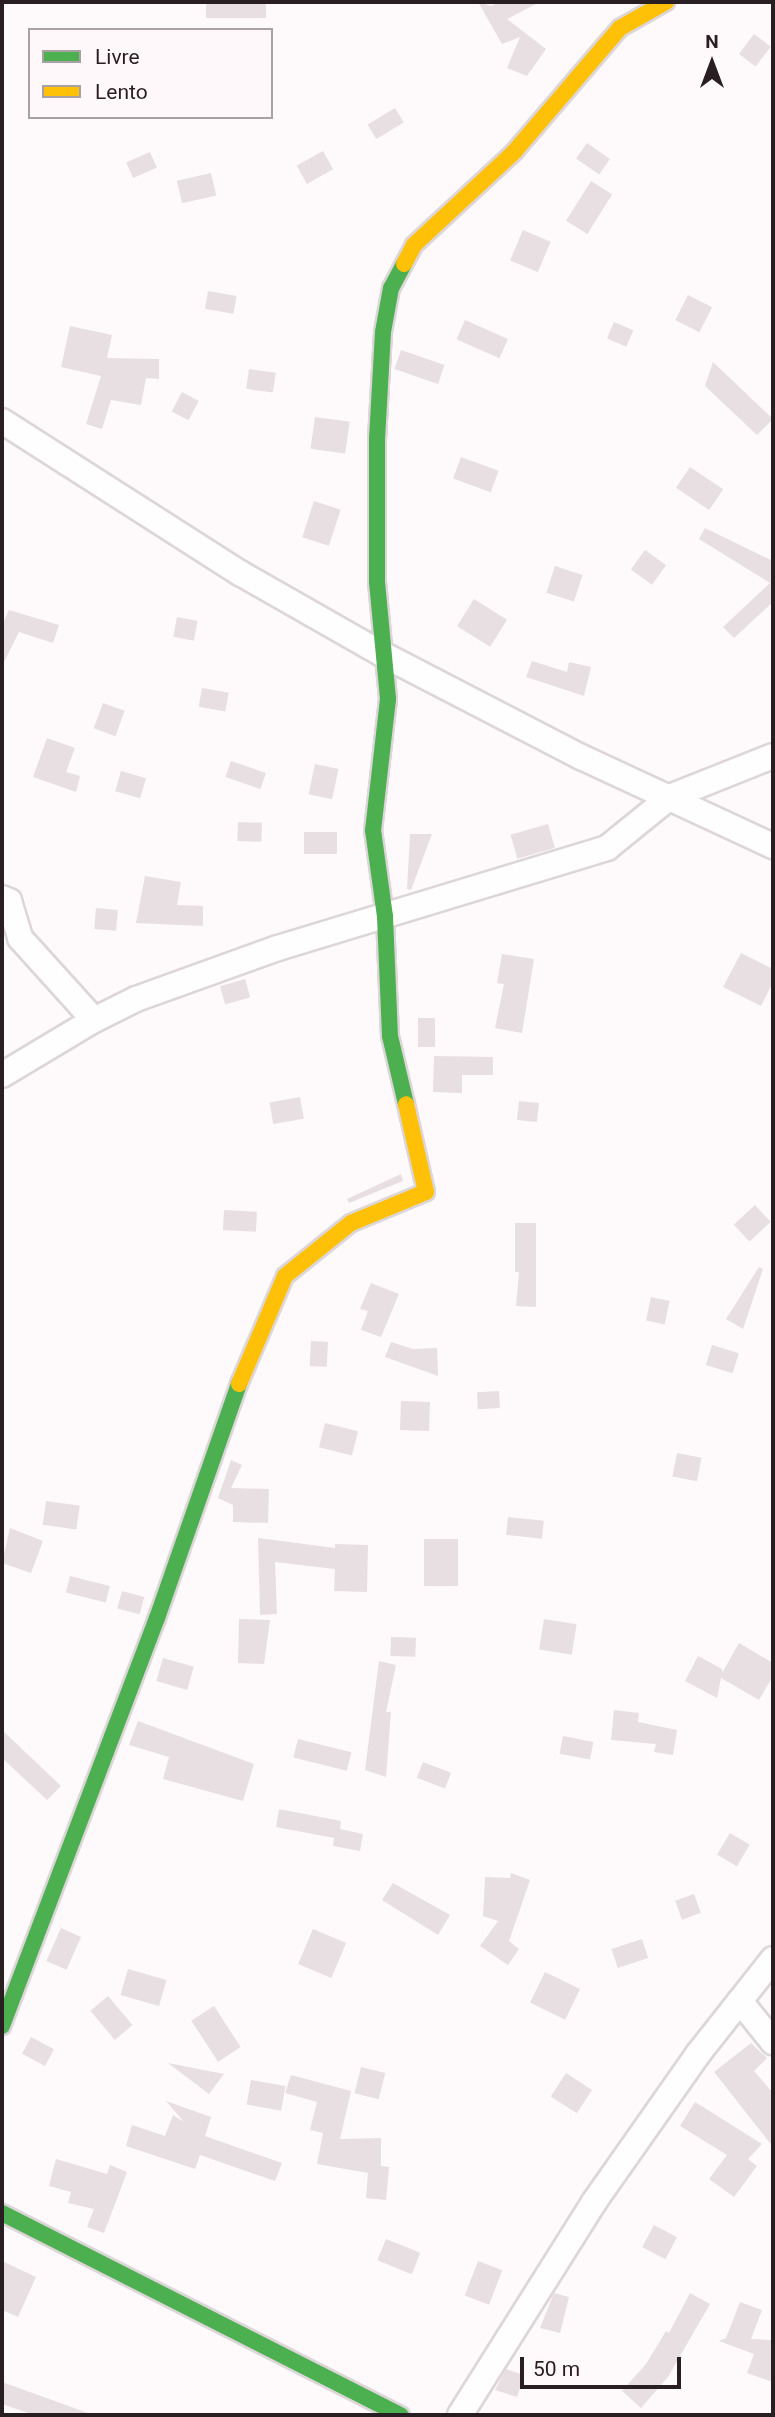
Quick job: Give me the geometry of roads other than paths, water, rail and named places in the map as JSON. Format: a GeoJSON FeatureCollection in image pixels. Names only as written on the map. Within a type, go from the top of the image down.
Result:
{"type":"FeatureCollection","features":[{"type":"Feature","properties":{"kind":"street"},"geometry":{"type":"LineString","coordinates":[[2,2026],[157,1618],[229,1406],[285,1276],[351,1223],[426,1192],[390,1037],[385,917],[373,830],[388,699],[377,582],[377,439],[383,332],[400,263],[514,152],[620,28],[666,2]]}},
{"type":"Feature","properties":{"kind":"street"},"geometry":{"type":"LineString","coordinates":[[2,421],[240,573],[384,655],[580,757],[773,846]]}},
{"type":"Feature","properties":{"kind":"street"},"geometry":{"type":"LineString","coordinates":[[2,1075],[94,1020],[136,999],[265,953],[607,848],[670,797],[773,756]]}},
{"type":"Feature","properties":{"kind":"street"},"geometry":{"type":"LineString","coordinates":[[2,898],[9,901],[20,938],[94,1020]]}},
{"type":"Feature","properties":{"kind":"street"},"geometry":{"type":"LineString","coordinates":[[460,2415],[594,2202],[773,1959]]}},
{"type":"Feature","properties":{"kind":"street"},"geometry":{"type":"LineString","coordinates":[[740,2001],[773,2042]]}},
{"type":"Feature","properties":{"kind":"street"},"geometry":{"type":"LineString","coordinates":[[2,2213],[401,2415]]}}]}
